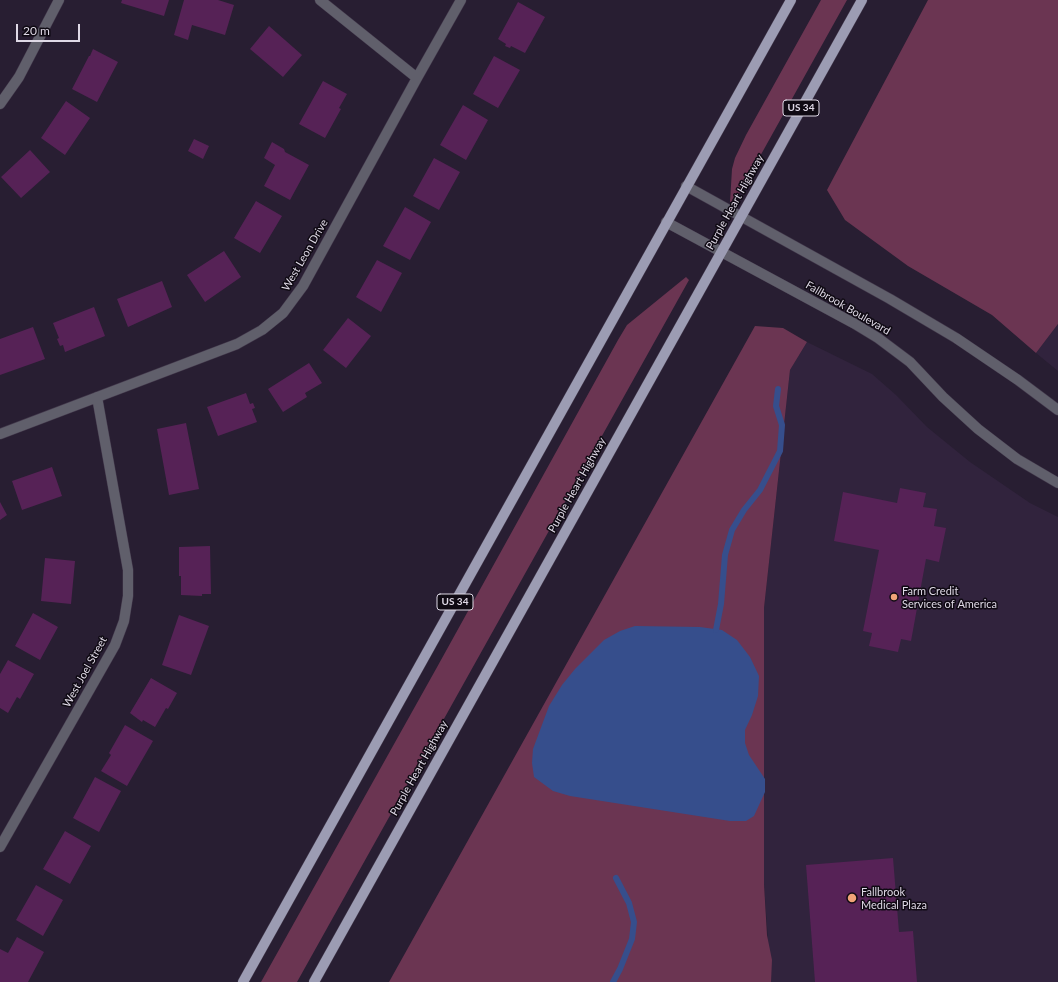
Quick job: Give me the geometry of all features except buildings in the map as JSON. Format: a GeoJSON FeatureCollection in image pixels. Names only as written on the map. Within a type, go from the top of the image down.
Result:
{"type":"FeatureCollection","features":[{"type":"Feature","properties":{"kind":"main road","name":"US 34"},"geometry":{"type":"LineString","coordinates":[[243,982],[791,0]]}},
{"type":"Feature","properties":{"kind":"main road","name":"Purple Heart Highway"},"geometry":{"type":"LineString","coordinates":[[314,982],[862,0]]}},
{"type":"Feature","properties":{"kind":"street"},"geometry":{"type":"LineString","coordinates":[[0,104],[19,77],[58,0]]}},
{"type":"Feature","properties":{"kind":"street"},"geometry":{"type":"LineString","coordinates":[[320,0],[417,78]]}},
{"type":"Feature","properties":{"kind":"street","name":"West Leon Drive"},"geometry":{"type":"LineString","coordinates":[[0,434],[237,344],[262,330],[283,313],[303,286],[461,0]]}},
{"type":"Feature","properties":{"kind":"street"},"geometry":{"type":"LineString","coordinates":[[686,186],[890,299],[956,338],[1018,380],[1058,410]]}},
{"type":"Feature","properties":{"kind":"street","name":"Fallbrook Boulevard"},"geometry":{"type":"LineString","coordinates":[[666,222],[855,324],[878,338],[910,362],[943,397],[978,429],[1017,459],[1058,483]]}},
{"type":"Feature","properties":{"kind":"street","name":"West Joel Street"},"geometry":{"type":"LineString","coordinates":[[0,847],[115,645],[124,621],[128,596],[128,570],[98,397]]}},
{"type":"Feature","properties":{"kind":"shaded area"},"geometry":{"type":"Polygon","coordinates":[[[821,0],[847,0],[734,203],[730,202],[732,169],[735,158],[746,135],[821,0]]]}},
{"type":"Feature","properties":{"kind":"shaded area"},"geometry":{"type":"Polygon","coordinates":[[[928,0],[1058,0],[1058,324],[1036,353],[992,315],[908,266],[845,220],[827,190],[928,0]]]}},
{"type":"Feature","properties":{"kind":"shaded area"},"geometry":{"type":"Polygon","coordinates":[[[686,277],[689,280],[297,982],[261,982],[627,325],[686,277]]]}},
{"type":"Feature","properties":{"kind":"shaded area"},"geometry":{"type":"Polygon","coordinates":[[[1058,324],[1058,371],[1036,353],[1058,324]]]}},
{"type":"Feature","properties":{"kind":"shaded area"},"geometry":{"type":"Polygon","coordinates":[[[755,326],[783,328],[807,342],[790,370],[764,608],[764,884],[767,935],[772,960],[771,982],[389,982],[755,326]]]}},
{"type":"Feature","properties":{"kind":"shaded area"},"geometry":{"type":"Polygon","coordinates":[[[807,342],[872,374],[896,395],[927,427],[970,462],[1030,503],[1058,517],[1058,982],[771,982],[764,884],[764,608],[790,370],[807,342]]]}},
{"type":"Feature","properties":{"kind":"water"},"geometry":{"type":"Polygon","coordinates":[[[635,626],[700,627],[722,630],[737,640],[750,657],[759,676],[758,696],[745,730],[745,743],[749,755],[765,779],[765,792],[754,816],[746,821],[730,821],[570,796],[553,791],[534,777],[532,763],[533,749],[549,706],[562,685],[575,669],[604,640],[620,631],[635,626]]]}},
{"type":"Feature","properties":{"kind":"waterway"},"geometry":{"type":"LineString","coordinates":[[716,630],[721,604],[725,555],[732,530],[744,510],[760,490],[780,451],[782,425],[776,406],[778,389]]}},
{"type":"Feature","properties":{"kind":"waterway"},"geometry":{"type":"LineString","coordinates":[[613,982],[632,939],[634,922],[629,903],[616,878]]}},
{"type":"Feature","properties":{"kind":"place","name":"Farm Credit Services of America"},"geometry":{"type":"Point","coordinates":[894,597]}},
{"type":"Feature","properties":{"kind":"place","name":"Fallbrook Medical Plaza"},"geometry":{"type":"Point","coordinates":[852,898]}}]}
